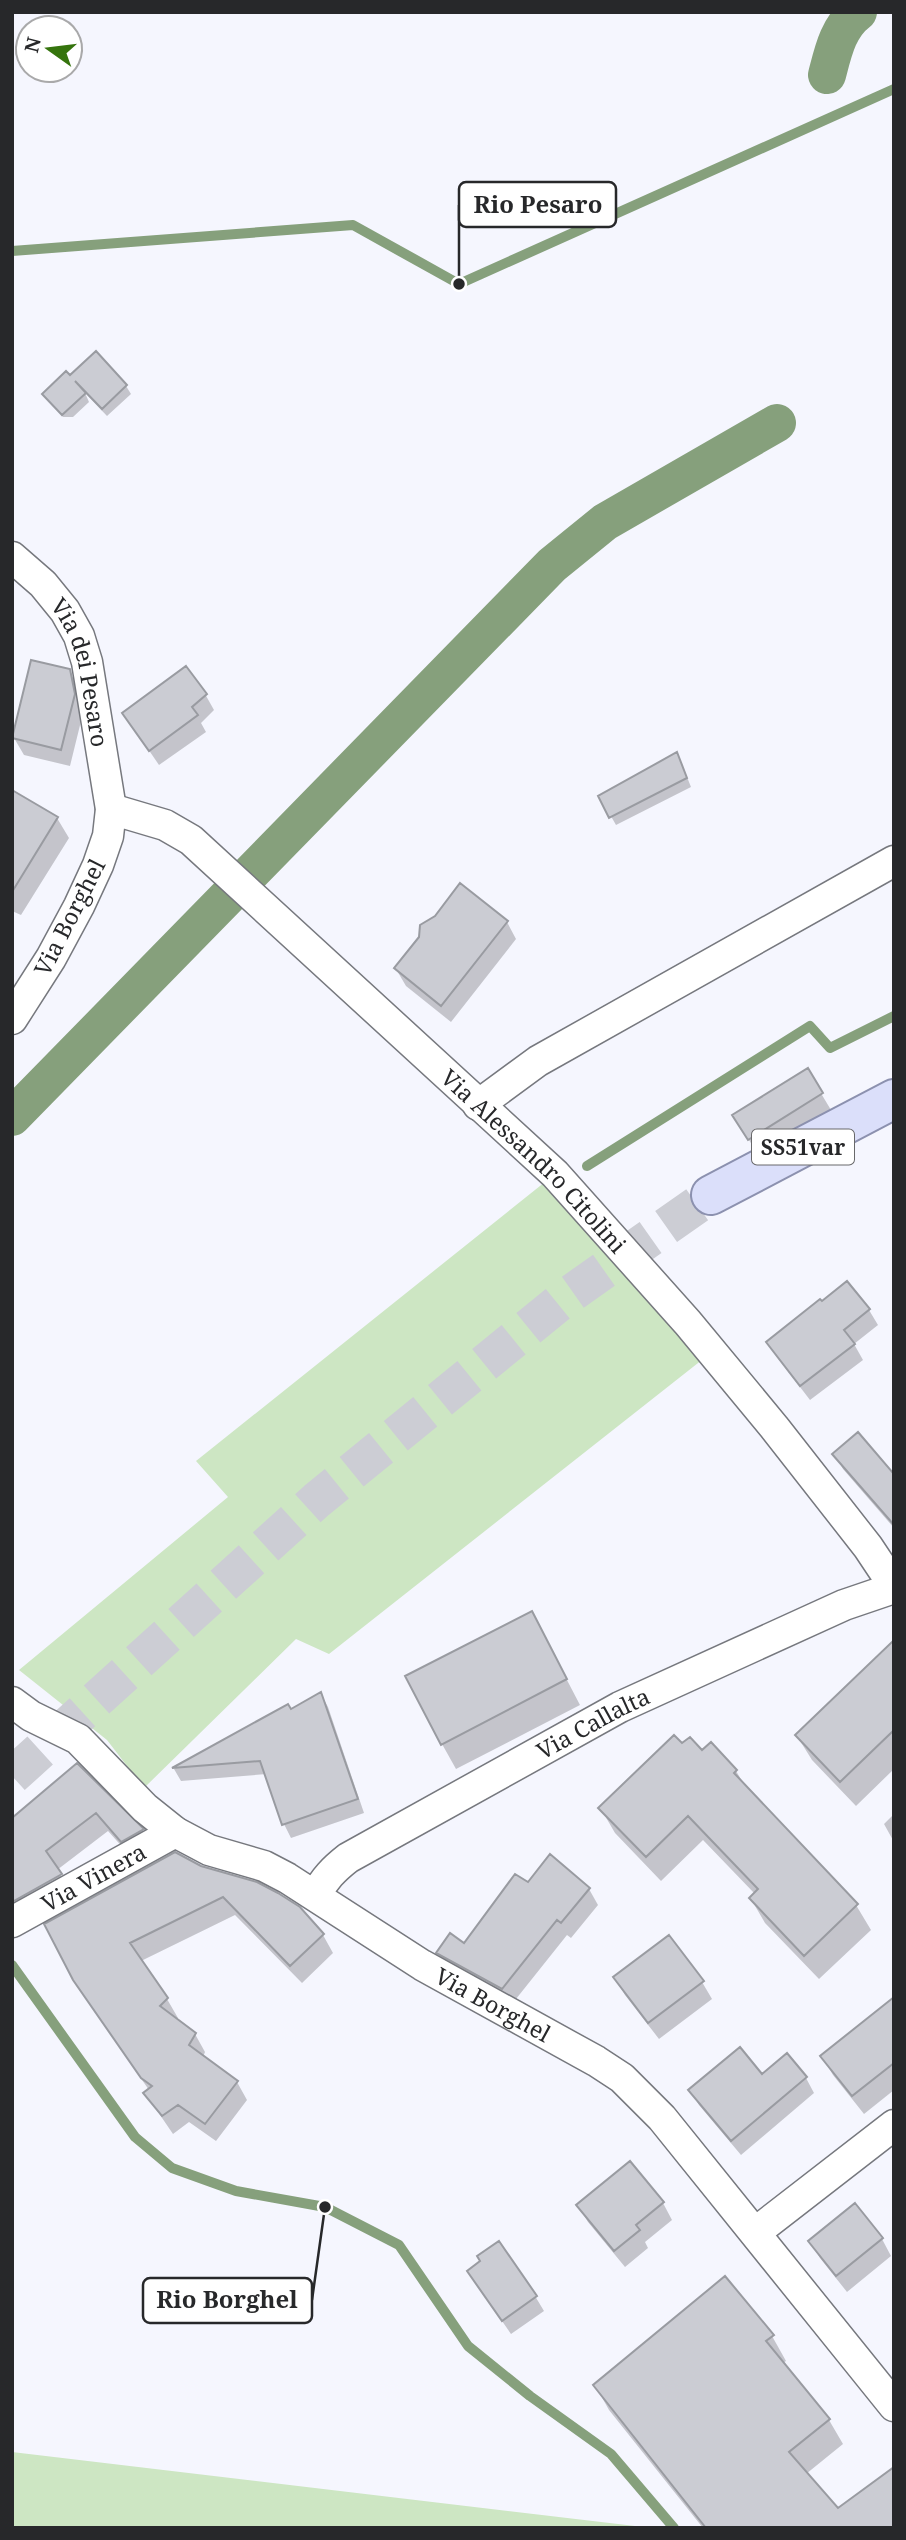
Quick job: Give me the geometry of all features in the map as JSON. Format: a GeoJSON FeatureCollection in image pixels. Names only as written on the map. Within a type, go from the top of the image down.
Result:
{"type":"FeatureCollection","features":[{"type":"Feature","properties":{"kind":"main road","name":"SS51var"},"geometry":{"type":"LineString","coordinates":[[711,1195],[894,1099]]}},
{"type":"Feature","properties":{"kind":"street","name":"Via dei Pesaro"},"geometry":{"type":"LineString","coordinates":[[12,557],[43,584],[65,611],[79,636],[87,662],[111,809]]}},
{"type":"Feature","properties":{"kind":"street","name":"Via Alessandro Citolini"},"geometry":{"type":"LineString","coordinates":[[111,809],[165,825],[191,840],[555,1174],[688,1323],[774,1426],[868,1547],[894,1587]]}},
{"type":"Feature","properties":{"kind":"street","name":"Via Borghel"},"geometry":{"type":"LineString","coordinates":[[12,1019],[51,958],[84,895],[108,836],[111,809]]}},
{"type":"Feature","properties":{"kind":"street"},"geometry":{"type":"LineString","coordinates":[[478,1105],[538,1061],[894,861]]}},
{"type":"Feature","properties":{"kind":"street","name":"Via Callalta"},"geometry":{"type":"LineString","coordinates":[[316,1895],[334,1870],[348,1858],[621,1707],[844,1605],[894,1587]]}},
{"type":"Feature","properties":{"kind":"street","name":"Via Borghel"},"geometry":{"type":"LineString","coordinates":[[12,1702],[31,1716],[79,1740],[145,1808],[175,1832],[209,1850],[264,1866],[316,1895],[422,1965],[622,2078],[662,2118],[894,2406]]}},
{"type":"Feature","properties":{"kind":"street","name":"Via Vinera"},"geometry":{"type":"LineString","coordinates":[[12,1922],[175,1832]]}},
{"type":"Feature","properties":{"kind":"street"},"geometry":{"type":"LineString","coordinates":[[756,2232],[894,2125]]}},
{"type":"Feature","properties":{"kind":"green space"},"geometry":{"type":"Polygon","coordinates":[[[555,1174],[712,1352],[329,1654],[296,1639],[144,1788],[107,1740],[19,1670],[228,1497],[196,1461],[555,1174]]]}},
{"type":"Feature","properties":{"kind":"green space"},"geometry":{"type":"Polygon","coordinates":[[[12,2452],[635,2526],[636,2528],[12,2528],[12,2452]]]}},
{"type":"Feature","properties":{"kind":"building"},"geometry":{"type":"Polygon","coordinates":[[[96,351],[127,385],[102,409],[75,381],[86,393],[62,415],[42,394],[66,371],[70,375],[96,351]]]}},
{"type":"Feature","properties":{"kind":"building"},"geometry":{"type":"Polygon","coordinates":[[[31,660],[70,669],[75,694],[61,750],[12,738],[31,660]]]}},
{"type":"Feature","properties":{"kind":"building"},"geometry":{"type":"Polygon","coordinates":[[[186,666],[207,694],[192,707],[198,715],[149,751],[122,713],[186,666]]]}},
{"type":"Feature","properties":{"kind":"building"},"geometry":{"type":"Polygon","coordinates":[[[677,752],[687,778],[609,818],[598,796],[677,752]]]}},
{"type":"Feature","properties":{"kind":"building"},"geometry":{"type":"Polygon","coordinates":[[[12,790],[58,817],[12,892],[12,790]]]}},
{"type":"Feature","properties":{"kind":"building"},"geometry":{"type":"Polygon","coordinates":[[[460,883],[508,921],[441,1006],[394,968],[419,937],[420,925],[435,916],[460,883]]]}},
{"type":"Feature","properties":{"kind":"building"},"geometry":{"type":"Polygon","coordinates":[[[808,1068],[823,1093],[748,1140],[732,1115],[808,1068]]]}},
{"type":"Feature","properties":{"kind":"building"},"geometry":{"type":"Polygon","coordinates":[[[847,1281],[870,1309],[844,1330],[855,1344],[800,1386],[766,1342],[847,1281]]]}},
{"type":"Feature","properties":{"kind":"building"},"geometry":{"type":"Polygon","coordinates":[[[858,1432],[894,1474],[894,1525],[832,1454],[858,1432]]]}},
{"type":"Feature","properties":{"kind":"building"},"geometry":{"type":"Polygon","coordinates":[[[532,1611],[567,1679],[441,1745],[405,1676],[532,1611]]]}},
{"type":"Feature","properties":{"kind":"building"},"geometry":{"type":"Polygon","coordinates":[[[894,1640],[894,1730],[840,1782],[795,1735],[894,1640]]]}},
{"type":"Feature","properties":{"kind":"building"},"geometry":{"type":"Polygon","coordinates":[[[321,1692],[358,1799],[282,1825],[260,1761],[172,1768],[288,1704],[291,1709],[321,1692]]]}},
{"type":"Feature","properties":{"kind":"building"},"geometry":{"type":"Polygon","coordinates":[[[674,1735],[682,1743],[690,1737],[702,1750],[711,1742],[737,1770],[734,1773],[858,1904],[804,1956],[749,1898],[758,1889],[688,1816],[646,1857],[598,1808],[674,1735]]]}},
{"type":"Feature","properties":{"kind":"building"},"geometry":{"type":"Polygon","coordinates":[[[77,1763],[144,1829],[121,1842],[96,1813],[46,1851],[62,1874],[12,1902],[12,1818],[77,1763]]]}},
{"type":"Feature","properties":{"kind":"building"},"geometry":{"type":"Polygon","coordinates":[[[175,1852],[201,1866],[257,1882],[278,1893],[300,1907],[324,1934],[290,1966],[223,1897],[130,1943],[168,1998],[160,2006],[196,2033],[189,2045],[238,2081],[205,2124],[178,2105],[162,2116],[143,2093],[152,2086],[141,2078],[73,1980],[44,1924],[175,1852]]]}},
{"type":"Feature","properties":{"kind":"building"},"geometry":{"type":"Polygon","coordinates":[[[550,1854],[590,1888],[561,1923],[557,1920],[502,1989],[436,1953],[450,1933],[464,1943],[515,1874],[528,1882],[550,1854]]]}},
{"type":"Feature","properties":{"kind":"building"},"geometry":{"type":"Polygon","coordinates":[[[669,1935],[704,1981],[648,2023],[613,1977],[669,1935]]]}},
{"type":"Feature","properties":{"kind":"building"},"geometry":{"type":"Polygon","coordinates":[[[894,1997],[894,2063],[852,2096],[820,2056],[894,1997]]]}},
{"type":"Feature","properties":{"kind":"building"},"geometry":{"type":"Polygon","coordinates":[[[740,2047],[762,2074],[787,2053],[807,2077],[731,2141],[688,2090],[740,2047]]]}},
{"type":"Feature","properties":{"kind":"building"},"geometry":{"type":"Polygon","coordinates":[[[630,2161],[664,2202],[636,2225],[640,2230],[614,2251],[576,2205],[630,2161]]]}},
{"type":"Feature","properties":{"kind":"building"},"geometry":{"type":"Polygon","coordinates":[[[855,2203],[883,2238],[836,2276],[808,2241],[855,2203]]]}},
{"type":"Feature","properties":{"kind":"building"},"geometry":{"type":"Polygon","coordinates":[[[499,2241],[537,2296],[502,2321],[467,2271],[480,2261],[477,2256],[499,2241]]]}},
{"type":"Feature","properties":{"kind":"building"},"geometry":{"type":"Polygon","coordinates":[[[725,2276],[774,2335],[766,2341],[830,2419],[789,2452],[838,2508],[894,2467],[894,2528],[706,2528],[593,2385],[725,2276]]]}},
{"type":"Feature","properties":{"kind":"waterway"},"geometry":{"type":"LineString","coordinates":[[827,75],[841,32],[858,12]]}},
{"type":"Feature","properties":{"kind":"waterway"},"geometry":{"type":"LineString","coordinates":[[12,251],[353,225],[459,284],[894,89]]}},
{"type":"Feature","properties":{"kind":"waterway"},"geometry":{"type":"LineString","coordinates":[[12,1117],[552,565],[605,522],[777,423]]}},
{"type":"Feature","properties":{"kind":"waterway"},"geometry":{"type":"LineString","coordinates":[[587,1166],[810,1026],[830,1048],[894,1016]]}},
{"type":"Feature","properties":{"kind":"waterway"},"geometry":{"type":"LineString","coordinates":[[12,1965],[135,2137],[172,2168],[236,2191],[325,2207],[399,2245],[468,2346],[530,2396],[611,2454],[674,2528]]}},
{"type":"Feature","properties":{"kind":"tunnel"},"geometry":{"type":"LineString","coordinates":[[12,1776],[317,1500],[566,1297],[711,1195]]}},
{"type":"Feature","properties":{"kind":"place","name":"Rio Pesaro"},"geometry":{"type":"Point","coordinates":[459,284]}},
{"type":"Feature","properties":{"kind":"place","name":"Rio Borghel"},"geometry":{"type":"Point","coordinates":[325,2207]}}]}
